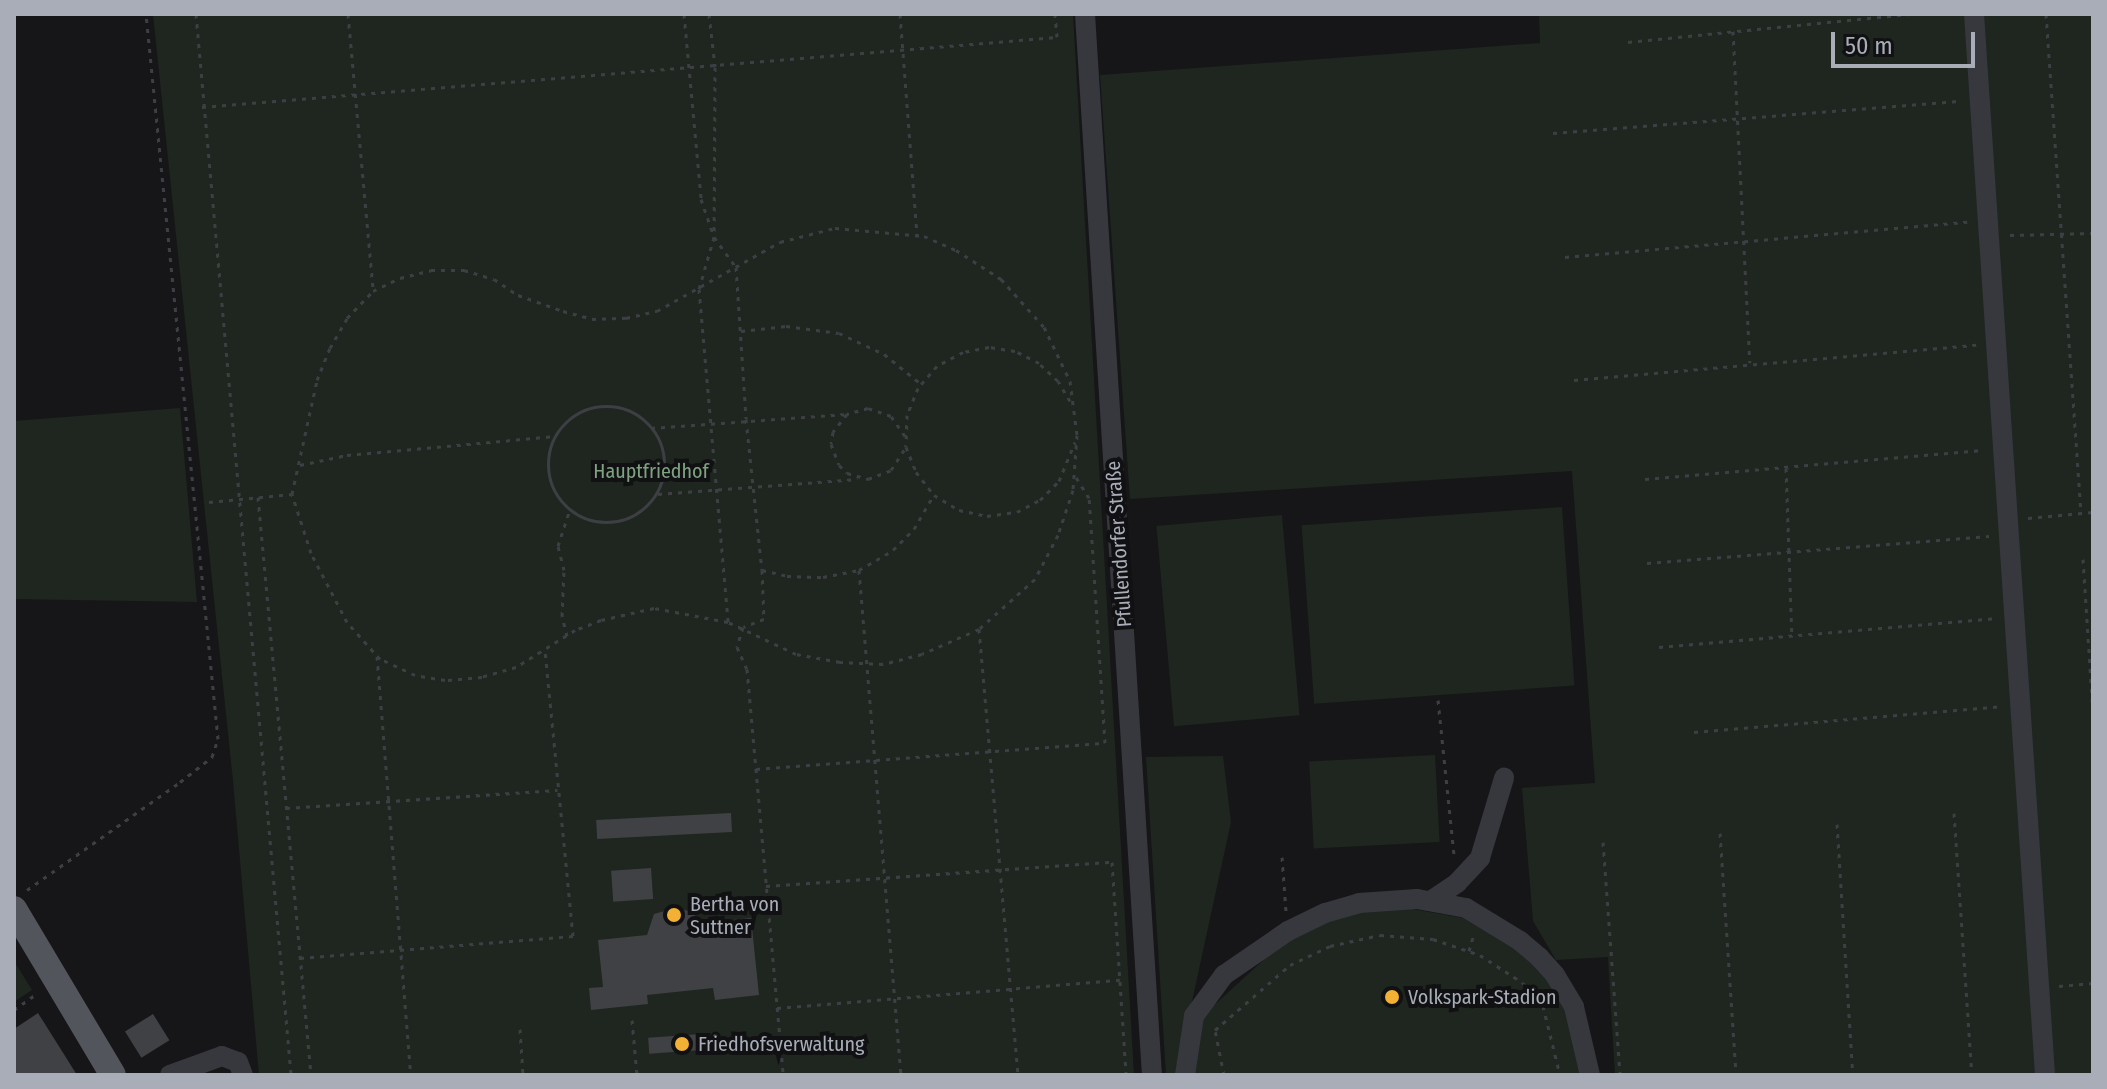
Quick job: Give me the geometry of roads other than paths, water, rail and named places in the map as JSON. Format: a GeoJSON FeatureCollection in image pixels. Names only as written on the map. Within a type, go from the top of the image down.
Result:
{"type":"FeatureCollection","features":[{"type":"Feature","properties":{"kind":"main road"},"geometry":{"type":"LineString","coordinates":[[20,900],[113,1075]]}},
{"type":"Feature","properties":{"kind":"street","name":"Pfullendorfer Straße"},"geometry":{"type":"LineString","coordinates":[[1085,14],[1152,1075]]}},
{"type":"Feature","properties":{"kind":"street"},"geometry":{"type":"LineString","coordinates":[[1974,14],[2045,1075]]}},
{"type":"Feature","properties":{"kind":"street"},"geometry":{"type":"LineString","coordinates":[[1432,900],[1462,878],[1480,858],[1504,778]]}},
{"type":"Feature","properties":{"kind":"street"},"geometry":{"type":"LineString","coordinates":[[1462,878],[1466,908]]}},
{"type":"Feature","properties":{"kind":"street"},"geometry":{"type":"LineString","coordinates":[[1185,1075],[1194,1016],[1224,975],[1288,931],[1325,913],[1359,903],[1432,900],[1466,908],[1520,941],[1555,975],[1574,1007],[1590,1075]]}},
{"type":"Feature","properties":{"kind":"street"},"geometry":{"type":"LineString","coordinates":[[170,1075],[222,1056],[238,1062],[243,1075]]}},
{"type":"Feature","properties":{"kind":"place","name":"Bertha von Suttner"},"geometry":{"type":"Point","coordinates":[674,915]}},
{"type":"Feature","properties":{"kind":"place","name":"Volkspark-Stadion"},"geometry":{"type":"Point","coordinates":[1392,997]}},
{"type":"Feature","properties":{"kind":"place","name":"Friedhofsverwaltung"},"geometry":{"type":"Point","coordinates":[682,1044]}},
{"type":"Feature","properties":{"kind":"park label","name":"Hauptfriedhof"},"geometry":{"type":"Point","coordinates":[651,471]}}]}
